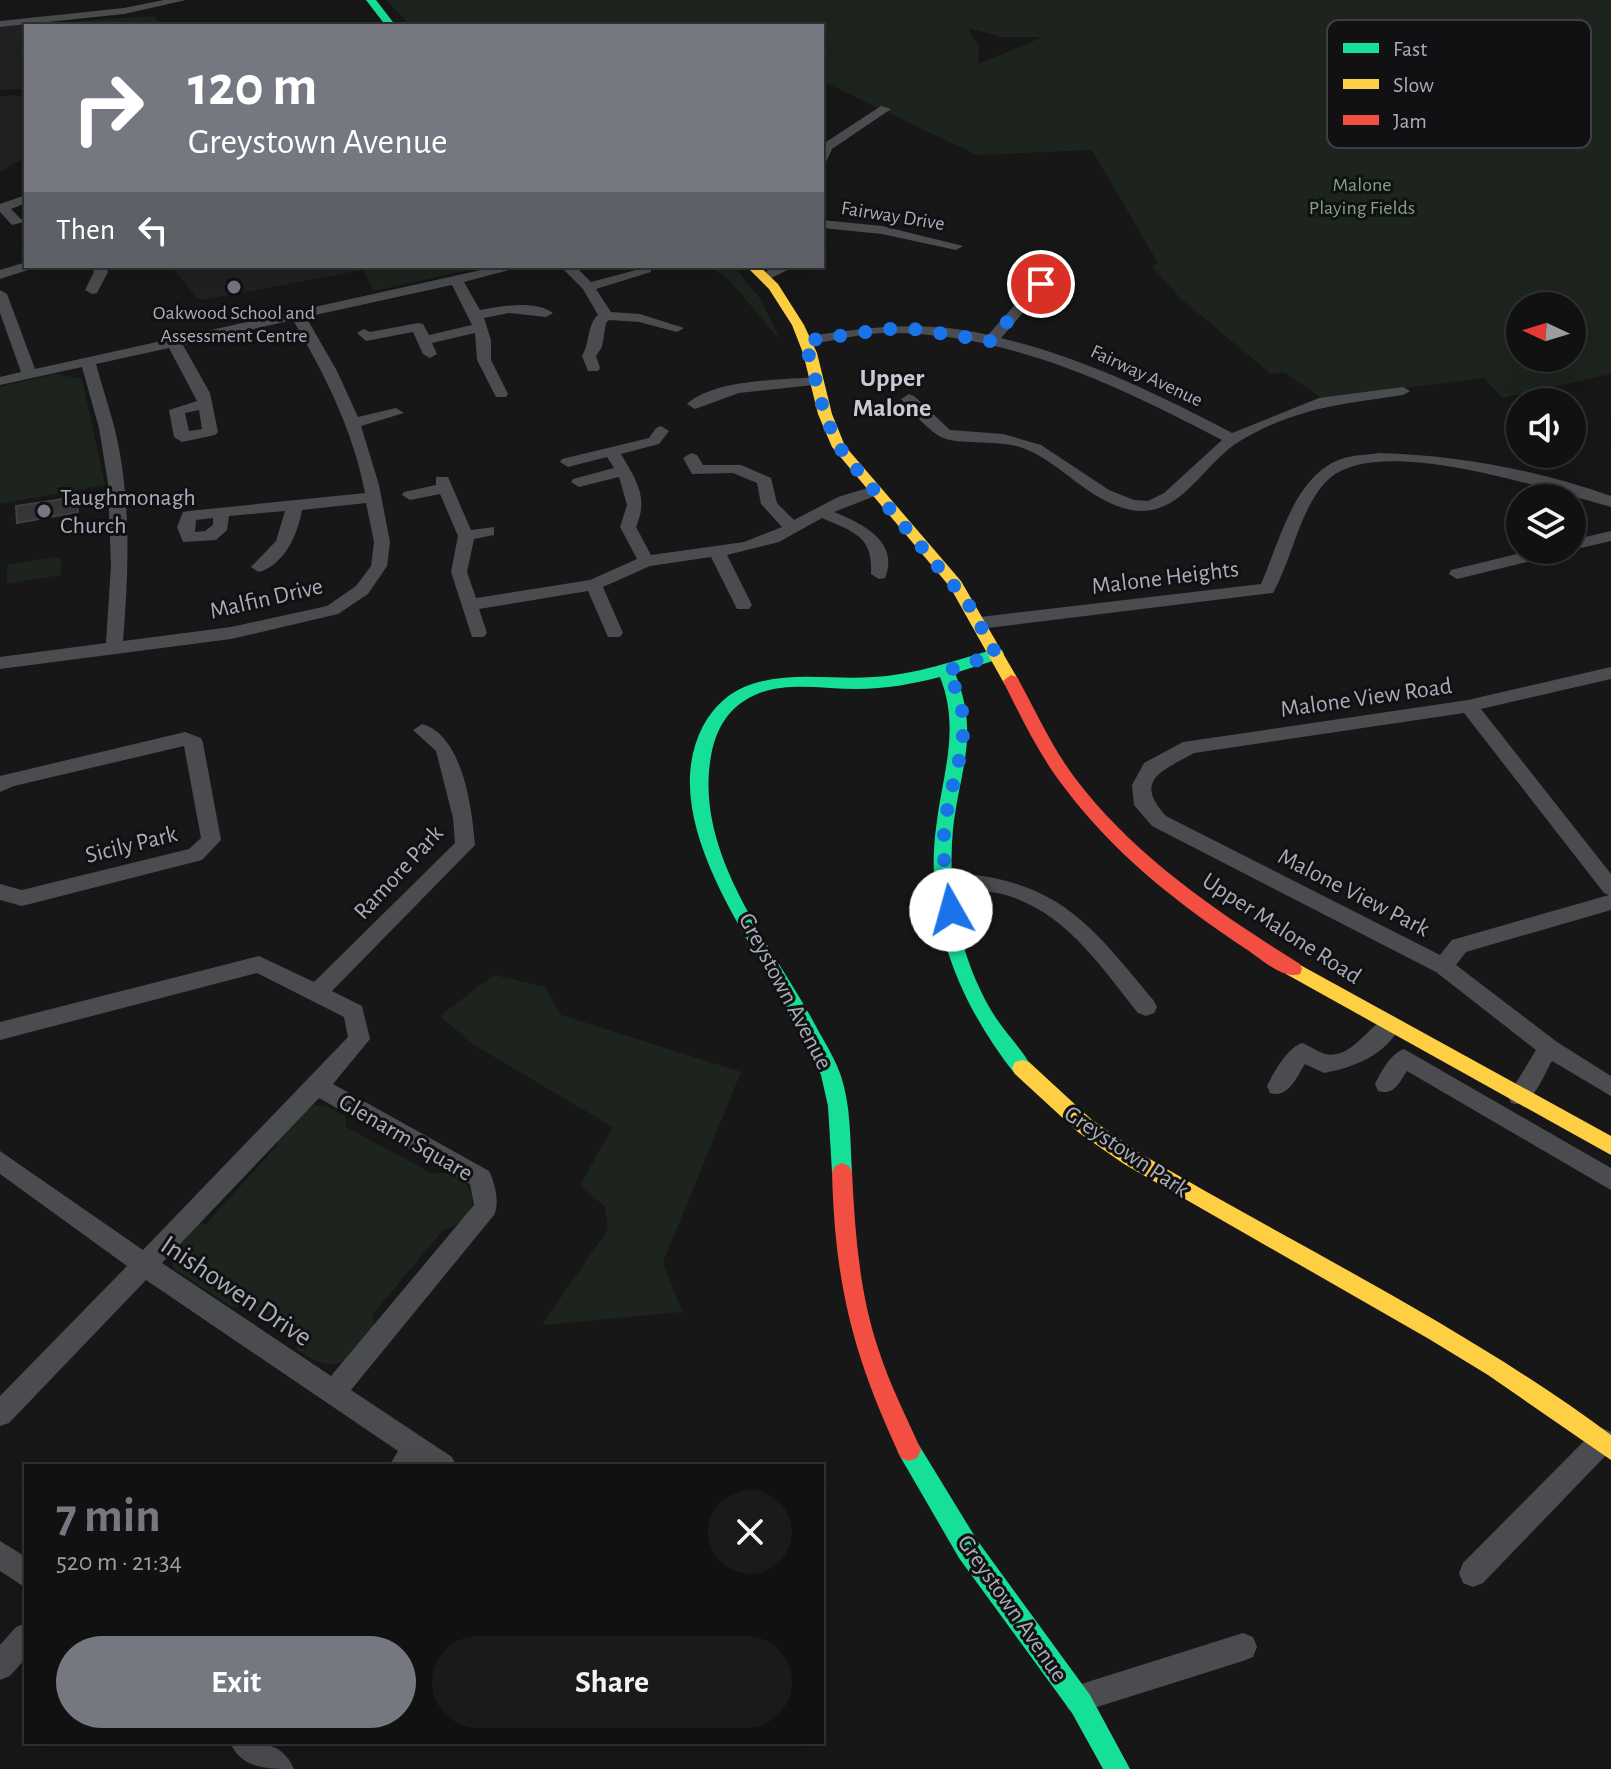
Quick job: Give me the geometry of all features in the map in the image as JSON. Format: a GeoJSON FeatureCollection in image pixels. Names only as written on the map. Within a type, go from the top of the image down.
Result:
{"type":"FeatureCollection","features":[{"type":"Feature","properties":{"kind":"street"},"geometry":{"type":"LineString","coordinates":[[0,24],[124,11],[181,0]]}},
{"type":"Feature","properties":{"kind":"street"},"geometry":{"type":"LineString","coordinates":[[371,0],[389,24]]}},
{"type":"Feature","properties":{"kind":"street"},"geometry":{"type":"LineString","coordinates":[[824,154],[827,147],[885,109]]}},
{"type":"Feature","properties":{"kind":"street"},"geometry":{"type":"LineString","coordinates":[[17,222],[1,208],[24,200]]}},
{"type":"Feature","properties":{"kind":"street","name":"Fairway Drive"},"geometry":{"type":"LineString","coordinates":[[824,224],[882,230],[956,246]]}},
{"type":"Feature","properties":{"kind":"street"},"geometry":{"type":"LineString","coordinates":[[0,275],[24,267]]}},
{"type":"Feature","properties":{"kind":"street"},"geometry":{"type":"LineString","coordinates":[[92,290],[101,272],[100,268]]}},
{"type":"Feature","properties":{"kind":"street"},"geometry":{"type":"LineString","coordinates":[[0,381],[509,268]]}},
{"type":"Feature","properties":{"kind":"street"},"geometry":{"type":"LineString","coordinates":[[569,268],[588,287],[606,316]]}},
{"type":"Feature","properties":{"kind":"street"},"geometry":{"type":"LineString","coordinates":[[588,287],[604,279],[646,269]]}},
{"type":"Feature","properties":{"kind":"street","name":"Upper Malone Road"},"geometry":{"type":"LineString","coordinates":[[768,269],[805,341],[832,436],[874,491],[944,571],[980,623],[1043,746],[1087,804],[1138,858],[1215,921],[1390,1025],[1611,1146]]}},
{"type":"Feature","properties":{"kind":"street"},"geometry":{"type":"LineString","coordinates":[[457,281],[477,322],[486,351],[484,360],[501,394]]}},
{"type":"Feature","properties":{"kind":"street"},"geometry":{"type":"LineString","coordinates":[[990,341],[1041,284]]}},
{"type":"Feature","properties":{"kind":"street"},"geometry":{"type":"LineString","coordinates":[[1,298],[30,375]]}},
{"type":"Feature","properties":{"kind":"street"},"geometry":{"type":"LineString","coordinates":[[364,333],[366,337],[418,327],[427,347],[509,309],[546,313]]}},
{"type":"Feature","properties":{"kind":"street","name":"Malfin Drive"},"geometry":{"type":"LineString","coordinates":[[0,663],[231,633],[332,610],[362,590],[379,566],[382,542],[373,497],[353,423],[330,371],[298,316]]}},
{"type":"Feature","properties":{"kind":"street"},"geometry":{"type":"LineString","coordinates":[[593,368],[589,356],[595,347],[599,321],[606,316],[640,318],[677,328]]}},
{"type":"Feature","properties":{"kind":"street","name":"Fairway Avenue"},"geometry":{"type":"LineString","coordinates":[[805,341],[886,329],[913,329],[990,341],[1086,367],[1232,439]]}},
{"type":"Feature","properties":{"kind":"street"},"geometry":{"type":"LineString","coordinates":[[175,344],[183,366],[199,384],[204,404]]}},
{"type":"Feature","properties":{"kind":"street"},"geometry":{"type":"LineString","coordinates":[[88,363],[107,427],[119,516],[121,556],[114,648]]}},
{"type":"Feature","properties":{"kind":"street"},"geometry":{"type":"LineString","coordinates":[[695,404],[706,397],[817,381]]}},
{"type":"Feature","properties":{"kind":"street"},"geometry":{"type":"LineString","coordinates":[[909,399],[916,410],[946,434],[993,436],[1024,443],[1049,454],[1098,490],[1134,505],[1154,505],[1232,439],[1325,400],[1403,391]]}},
{"type":"Feature","properties":{"kind":"street"},"geometry":{"type":"LineString","coordinates":[[353,423],[396,413]]}},
{"type":"Feature","properties":{"kind":"street"},"geometry":{"type":"LineString","coordinates":[[622,471],[576,478],[611,451],[654,441],[661,431]]}},
{"type":"Feature","properties":{"kind":"street"},"geometry":{"type":"LineString","coordinates":[[611,451],[638,496],[636,512],[628,527],[646,561]]}},
{"type":"Feature","properties":{"kind":"street"},"geometry":{"type":"LineString","coordinates":[[691,458],[698,471],[730,465],[748,469],[765,481],[769,504],[791,527]]}},
{"type":"Feature","properties":{"kind":"street","name":"Malone Heights"},"geometry":{"type":"LineString","coordinates":[[980,623],[1267,589],[1309,499],[1325,474],[1340,462],[1372,459],[1445,462],[1522,474],[1611,502]]}},
{"type":"Feature","properties":{"kind":"street"},"geometry":{"type":"LineString","coordinates":[[410,495],[443,484],[466,536],[459,572],[478,633]]}},
{"type":"Feature","properties":{"kind":"street"},"geometry":{"type":"LineString","coordinates":[[469,605],[594,585],[646,561],[717,552],[773,538],[819,511],[874,491]]}},
{"type":"Feature","properties":{"kind":"street"},"geometry":{"type":"LineString","coordinates":[[221,511],[373,497]]}},
{"type":"Feature","properties":{"kind":"street"},"geometry":{"type":"LineString","coordinates":[[259,567],[275,555],[288,536],[294,506]]}},
{"type":"Feature","properties":{"kind":"street"},"geometry":{"type":"LineString","coordinates":[[819,511],[873,539],[879,549],[879,574]]}},
{"type":"Feature","properties":{"kind":"street"},"geometry":{"type":"LineString","coordinates":[[466,536],[488,531]]}},
{"type":"Feature","properties":{"kind":"street"},"geometry":{"type":"LineString","coordinates":[[1586,542],[1611,536]]}},
{"type":"Feature","properties":{"kind":"street"},"geometry":{"type":"LineString","coordinates":[[717,552],[735,601]]}},
{"type":"Feature","properties":{"kind":"street"},"geometry":{"type":"LineString","coordinates":[[1457,574],[1506,562]]}},
{"type":"Feature","properties":{"kind":"street"},"geometry":{"type":"LineString","coordinates":[[594,585],[608,630]]}},
{"type":"Feature","properties":{"kind":"street","name":"Greystown Avenue"},"geometry":{"type":"LineString","coordinates":[[996,654],[907,681],[787,683],[747,691],[727,705],[707,732],[699,763],[701,800],[710,845],[831,1075],[840,1109],[841,1230],[847,1281],[859,1327],[908,1448],[936,1499],[1078,1699],[1117,1769]]}},
{"type":"Feature","properties":{"kind":"street","name":"Greystown Park"},"geometry":{"type":"LineString","coordinates":[[946,671],[964,712],[965,735],[947,809],[944,838],[946,880],[958,950],[967,982],[995,1036],[1047,1097],[1129,1155],[1208,1204],[1483,1356],[1554,1402],[1607,1445],[1473,1573]]}},
{"type":"Feature","properties":{"kind":"street","name":"Malone View Road"},"geometry":{"type":"LineString","coordinates":[[1141,785],[1151,768],[1190,747],[1468,706],[1611,673]]}},
{"type":"Feature","properties":{"kind":"street"},"geometry":{"type":"LineString","coordinates":[[1468,706],[1611,888]]}},
{"type":"Feature","properties":{"kind":"street","name":"Ramore Park"},"geometry":{"type":"LineString","coordinates":[[318,992],[465,845],[463,818],[444,748],[422,730]]}},
{"type":"Feature","properties":{"kind":"street","name":"Sicily Park"},"geometry":{"type":"LineString","coordinates":[[0,785],[8,780],[185,739],[194,743],[211,840],[195,855],[22,898],[0,892]]}},
{"type":"Feature","properties":{"kind":"street","name":"Malone View Park"},"geometry":{"type":"LineString","coordinates":[[1141,785],[1144,805],[1159,821],[1443,966],[1549,1048],[1611,1087]]}},
{"type":"Feature","properties":{"kind":"street"},"geometry":{"type":"LineString","coordinates":[[946,880],[1009,888],[1071,919],[1088,935],[1146,1007]]}},
{"type":"Feature","properties":{"kind":"street"},"geometry":{"type":"LineString","coordinates":[[1443,966],[1459,946],[1611,902]]}},
{"type":"Feature","properties":{"kind":"street"},"geometry":{"type":"LineString","coordinates":[[0,1031],[259,964],[354,1012],[359,1039],[317,1086]]}},
{"type":"Feature","properties":{"kind":"street"},"geometry":{"type":"LineString","coordinates":[[1278,1086],[1302,1052],[1324,1064],[1353,1059],[1374,1045],[1390,1025]]}},
{"type":"Feature","properties":{"kind":"street"},"geometry":{"type":"LineString","coordinates":[[1519,1096],[1549,1048]]}},
{"type":"Feature","properties":{"kind":"street"},"geometry":{"type":"LineString","coordinates":[[1386,1084],[1404,1058],[1611,1180]]}},
{"type":"Feature","properties":{"kind":"street","name":"Glenarm Square"},"geometry":{"type":"LineString","coordinates":[[0,1414],[317,1086],[481,1178],[486,1208],[334,1391]]}},
{"type":"Feature","properties":{"kind":"street","name":"Inishowen Drive"},"geometry":{"type":"LineString","coordinates":[[0,1161],[143,1264],[334,1391],[409,1457],[435,1464]]}},
{"type":"Feature","properties":{"kind":"street"},"geometry":{"type":"LineString","coordinates":[[0,1554],[24,1572]]}},
{"type":"Feature","properties":{"kind":"street"},"geometry":{"type":"LineString","coordinates":[[0,1666],[24,1639]]}},
{"type":"Feature","properties":{"kind":"street","name":"Greystown Avenue"},"geometry":{"type":"LineString","coordinates":[[1078,1699],[1243,1647]]}},
{"type":"Feature","properties":{"kind":"street"},"geometry":{"type":"LineString","coordinates":[[247,1744],[279,1769]]}},
{"type":"Feature","properties":{"kind":"shaded area"},"geometry":{"type":"Polygon","coordinates":[[[153,16],[162,24],[42,24],[153,16]]]}},
{"type":"Feature","properties":{"kind":"shaded area"},"geometry":{"type":"Polygon","coordinates":[[[24,25],[24,89],[0,90],[0,27],[24,25]]]}},
{"type":"Feature","properties":{"kind":"shaded area"},"geometry":{"type":"Polygon","coordinates":[[[0,96],[24,97],[24,158],[0,172],[0,96]]]}},
{"type":"Feature","properties":{"kind":"shaded area","name":"Oakwood School and Assessment Centre"},"geometry":{"type":"Polygon","coordinates":[[[173,268],[372,268],[204,300],[197,298],[173,268]]]}},
{"type":"Feature","properties":{"kind":"green space","name":"Malone Playing Fields"},"geometry":{"type":"Polygon","coordinates":[[[386,0],[1611,0],[1611,374],[1547,388],[1506,388],[1506,397],[1502,398],[1484,378],[1321,398],[1284,372],[1271,374],[1180,298],[1152,266],[1158,263],[1092,150],[977,155],[824,82],[824,24],[409,24],[386,0]],[[968,28],[979,46],[978,64],[1043,37],[1002,37],[968,28]]]}},
{"type":"Feature","properties":{"kind":"green space"},"geometry":{"type":"Polygon","coordinates":[[[375,268],[478,268],[373,291],[364,271],[375,268]]]}},
{"type":"Feature","properties":{"kind":"green space"},"geometry":{"type":"Polygon","coordinates":[[[713,268],[736,268],[762,301],[780,340],[730,281],[713,268]]]}},
{"type":"Feature","properties":{"kind":"green space"},"geometry":{"type":"Polygon","coordinates":[[[55,374],[82,379],[105,485],[0,504],[0,387],[55,374]]]}},
{"type":"Feature","properties":{"kind":"green space"},"geometry":{"type":"Polygon","coordinates":[[[54,557],[61,559],[61,575],[7,584],[7,565],[54,557]]]}},
{"type":"Feature","properties":{"kind":"green space"},"geometry":{"type":"Polygon","coordinates":[[[494,975],[545,987],[561,1015],[741,1072],[663,1262],[682,1312],[542,1325],[608,1229],[605,1207],[580,1185],[613,1127],[474,1045],[440,1016],[494,975]]]}},
{"type":"Feature","properties":{"kind":"green space"},"geometry":{"type":"Polygon","coordinates":[[[314,1105],[325,1106],[345,1116],[346,1127],[433,1174],[447,1173],[458,1177],[471,1194],[472,1204],[459,1223],[444,1229],[373,1314],[374,1326],[356,1349],[341,1362],[333,1364],[312,1359],[297,1350],[297,1339],[246,1305],[233,1308],[173,1268],[172,1261],[174,1249],[185,1234],[195,1224],[206,1224],[277,1146],[277,1137],[301,1112],[314,1105]]]}},
{"type":"Feature","properties":{"kind":"building","name":"Taughmonagh Church"},"geometry":{"type":"Polygon","coordinates":[[[77,497],[78,512],[17,523],[16,506],[77,497]]]}},
{"type":"Feature","properties":{"kind":"traffic: fast"},"geometry":{"type":"LineString","coordinates":[[371,0],[389,24]]}},
{"type":"Feature","properties":{"kind":"traffic: fast"},"geometry":{"type":"LineString","coordinates":[[842,1172],[838,1106],[831,1075],[736,902],[708,839],[701,807],[699,774],[705,742],[724,709],[757,688],[785,682],[872,683],[904,680],[996,654]]}},
{"type":"Feature","properties":{"kind":"traffic: fast"},"geometry":{"type":"LineString","coordinates":[[946,671],[955,693],[960,732],[942,862],[950,926],[970,988],[1002,1044],[1022,1068]]}},
{"type":"Feature","properties":{"kind":"traffic: fast"},"geometry":{"type":"LineString","coordinates":[[909,1450],[968,1549],[1081,1704],[1117,1769]]}},
{"type":"Feature","properties":{"kind":"traffic: slow"},"geometry":{"type":"LineString","coordinates":[[754,268],[774,287],[798,325],[810,353],[825,414],[839,447],[956,584],[1011,681]]}},
{"type":"Feature","properties":{"kind":"traffic: slow"},"geometry":{"type":"LineString","coordinates":[[1293,969],[1611,1146]]}},
{"type":"Feature","properties":{"kind":"traffic: slow"},"geometry":{"type":"LineString","coordinates":[[1022,1068],[1085,1126],[1131,1158],[1436,1331],[1555,1407],[1611,1449]]}},
{"type":"Feature","properties":{"kind":"traffic: jam"},"geometry":{"type":"LineString","coordinates":[[1011,681],[1038,733],[1069,782],[1117,837],[1201,908],[1293,969]]}},
{"type":"Feature","properties":{"kind":"traffic: jam"},"geometry":{"type":"LineString","coordinates":[[842,1172],[846,1248],[858,1315],[878,1380],[909,1450]]}},
{"type":"Feature","properties":{"kind":"place","name":"Oakwood School and Assessment Centre"},"geometry":{"type":"Point","coordinates":[234,287]}},
{"type":"Feature","properties":{"kind":"place","name":"Taughmonagh Church"},"geometry":{"type":"Point","coordinates":[44,511]}},
{"type":"Feature","properties":{"kind":"district","name":"Upper Malone"},"geometry":{"type":"Point","coordinates":[892,392]}},
{"type":"Feature","properties":{"kind":"route"},"geometry":{"type":"LineString","coordinates":[[951,910],[944,838],[947,809],[965,735],[964,712],[958,691],[946,671],[996,654],[966,600],[832,436],[805,341],[886,329],[913,329],[990,341],[1041,284]]}}]}
